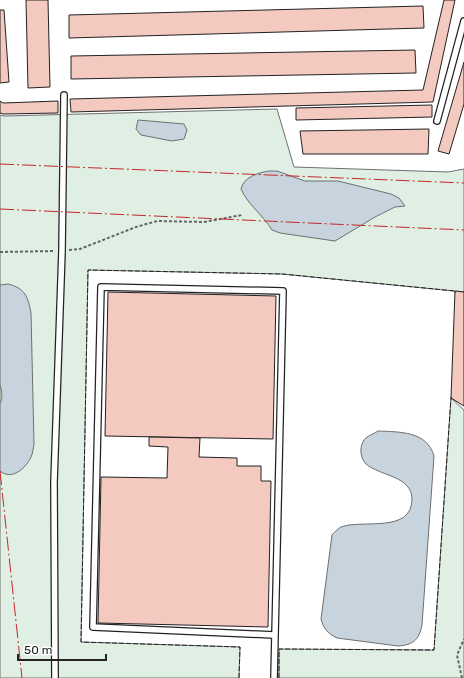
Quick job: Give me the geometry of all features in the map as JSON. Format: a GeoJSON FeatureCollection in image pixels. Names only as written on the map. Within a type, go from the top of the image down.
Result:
{"type":"FeatureCollection","features":[{"type":"Feature","properties":{"kind":"lane"},"geometry":{"type":"LineString","coordinates":[[437,121],[464,22]]}},
{"type":"Feature","properties":{"kind":"lane"},"geometry":{"type":"LineString","coordinates":[[55,678],[54,482],[62,251],[64,95]]}},
{"type":"Feature","properties":{"kind":"lane"},"geometry":{"type":"LineString","coordinates":[[274,635],[93,627],[101,287],[283,291],[274,678]]}},
{"type":"Feature","properties":{"kind":"path"},"geometry":{"type":"LineString","coordinates":[[0,252],[62,251],[80,249],[136,226],[157,221],[204,222],[242,215]]}},
{"type":"Feature","properties":{"kind":"path"},"geometry":{"type":"LineString","coordinates":[[462,678],[457,655],[464,639]]}},
{"type":"Feature","properties":{"kind":"green space"},"geometry":{"type":"Polygon","coordinates":[[[277,109],[294,167],[448,172],[464,169],[464,292],[282,274],[88,270],[81,642],[240,647],[239,678],[0,678],[0,115],[277,109]]]}},
{"type":"Feature","properties":{"kind":"green space"},"geometry":{"type":"Polygon","coordinates":[[[451,398],[464,410],[464,678],[279,678],[279,649],[434,650],[451,398]]]}},
{"type":"Feature","properties":{"kind":"shaded area"},"geometry":{"type":"Polygon","coordinates":[[[138,120],[184,124],[187,130],[184,139],[172,141],[141,135],[136,129],[138,120]]]}},
{"type":"Feature","properties":{"kind":"shaded area"},"geometry":{"type":"Polygon","coordinates":[[[269,171],[277,171],[305,181],[338,181],[391,194],[399,198],[405,206],[395,207],[375,217],[335,241],[280,233],[272,230],[244,195],[241,189],[245,181],[252,176],[269,171]]]}},
{"type":"Feature","properties":{"kind":"shaded area"},"geometry":{"type":"Polygon","coordinates":[[[8,284],[18,288],[25,294],[29,302],[31,313],[34,444],[32,455],[26,465],[18,472],[9,475],[0,471],[0,404],[2,394],[0,385],[0,285],[8,284]]]}},
{"type":"Feature","properties":{"kind":"shaded area"},"geometry":{"type":"Polygon","coordinates":[[[378,431],[412,434],[419,437],[430,448],[434,456],[422,625],[417,638],[414,641],[398,646],[337,638],[326,630],[321,619],[332,535],[341,527],[350,525],[395,521],[404,517],[410,510],[412,499],[411,491],[407,486],[394,477],[372,468],[366,464],[362,458],[362,443],[367,437],[378,431]]]}},
{"type":"Feature","properties":{"kind":"building"},"geometry":{"type":"Polygon","coordinates":[[[26,0],[48,0],[50,87],[28,88],[26,0]]]}},
{"type":"Feature","properties":{"kind":"building"},"geometry":{"type":"Polygon","coordinates":[[[444,0],[455,0],[433,102],[71,112],[70,99],[423,90],[444,0]]]}},
{"type":"Feature","properties":{"kind":"building"},"geometry":{"type":"Polygon","coordinates":[[[423,6],[424,28],[69,38],[69,15],[423,6]]]}},
{"type":"Feature","properties":{"kind":"building"},"geometry":{"type":"Polygon","coordinates":[[[0,10],[4,10],[9,82],[0,83],[0,10]]]}},
{"type":"Feature","properties":{"kind":"building"},"geometry":{"type":"Polygon","coordinates":[[[415,50],[416,73],[71,79],[71,56],[415,50]]]}},
{"type":"Feature","properties":{"kind":"building"},"geometry":{"type":"Polygon","coordinates":[[[464,62],[464,104],[449,154],[438,151],[464,62]]]}},
{"type":"Feature","properties":{"kind":"building"},"geometry":{"type":"Polygon","coordinates":[[[0,101],[3,103],[58,101],[58,113],[3,114],[0,113],[0,101]]]}},
{"type":"Feature","properties":{"kind":"building"},"geometry":{"type":"Polygon","coordinates":[[[432,105],[432,117],[296,120],[296,108],[432,105]]]}},
{"type":"Feature","properties":{"kind":"building"},"geometry":{"type":"Polygon","coordinates":[[[429,129],[428,154],[303,154],[300,131],[429,129]]]}},
{"type":"Feature","properties":{"kind":"building"},"geometry":{"type":"Polygon","coordinates":[[[455,291],[464,292],[464,406],[451,398],[455,291]]]}},
{"type":"Feature","properties":{"kind":"building"},"geometry":{"type":"Polygon","coordinates":[[[108,292],[276,296],[273,439],[105,436],[108,292]]]}},
{"type":"Feature","properties":{"kind":"building"},"geometry":{"type":"Polygon","coordinates":[[[149,437],[200,438],[199,457],[237,458],[237,466],[261,466],[261,481],[271,481],[268,627],[98,623],[101,477],[167,478],[168,447],[149,446],[149,437]]]}},
{"type":"Feature","properties":{"kind":"fence"},"geometry":{"type":"LineString","coordinates":[[239,678],[240,647],[81,642],[88,270],[282,274],[455,291],[455,293]]}},
{"type":"Feature","properties":{"kind":"fence"},"geometry":{"type":"LineString","coordinates":[[279,678],[279,649],[434,650],[451,397]]}},
{"type":"Feature","properties":{"kind":"power"},"geometry":{"type":"LineString","coordinates":[[0,164],[464,183]]}},
{"type":"Feature","properties":{"kind":"power"},"geometry":{"type":"LineString","coordinates":[[0,209],[464,230]]}},
{"type":"Feature","properties":{"kind":"power"},"geometry":{"type":"LineString","coordinates":[[0,471],[22,678]]}}]}
